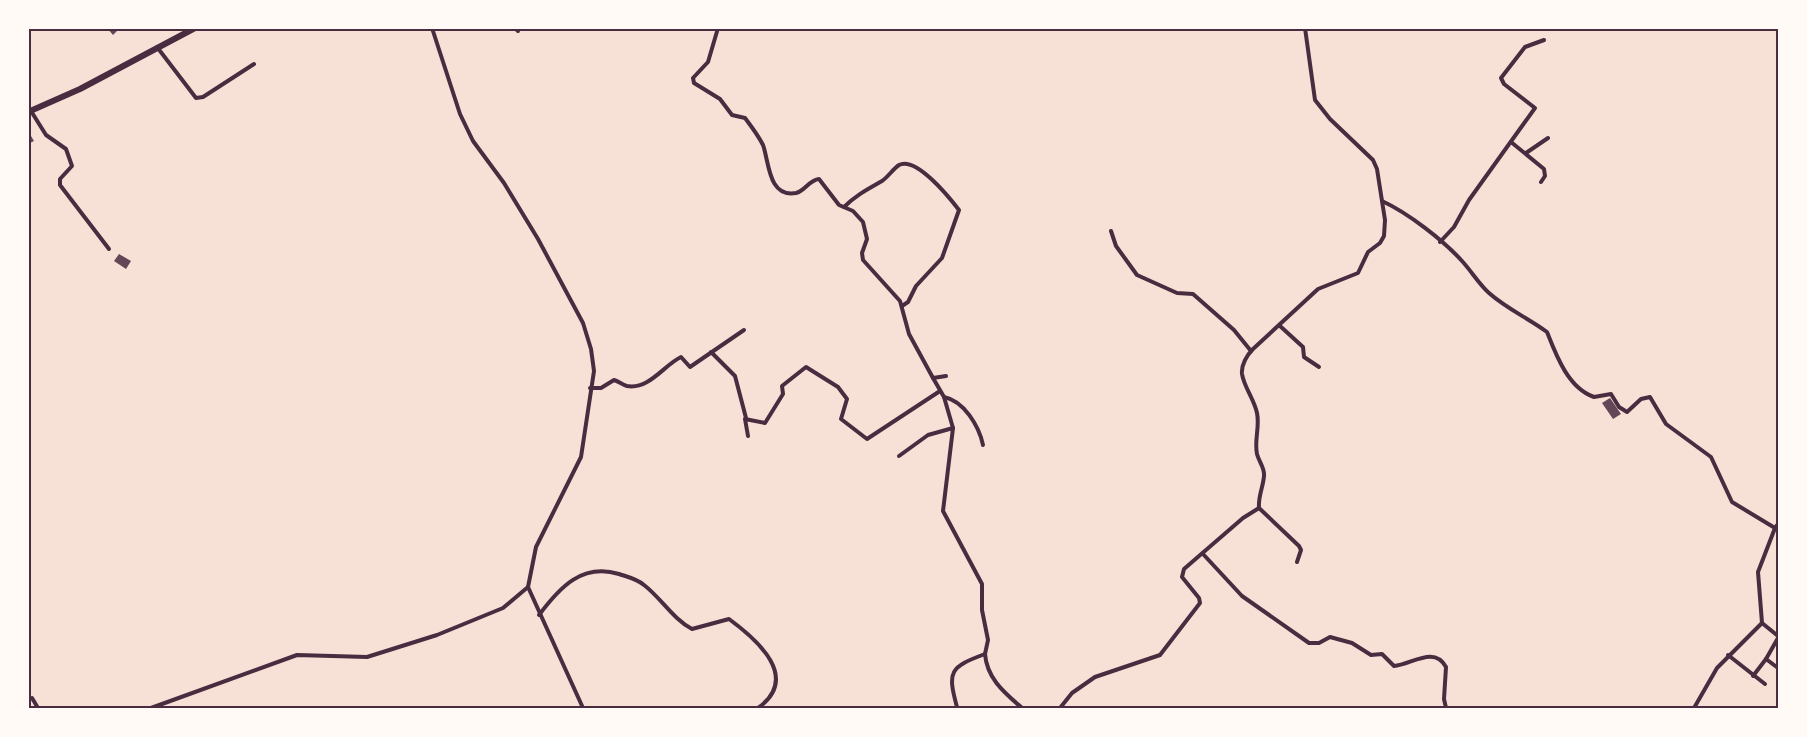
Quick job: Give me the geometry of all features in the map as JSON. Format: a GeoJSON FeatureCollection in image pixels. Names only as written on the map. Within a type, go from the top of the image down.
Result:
{"type":"FeatureCollection","features":[{"type":"Feature","properties":{"kind":"main road"},"geometry":{"type":"LineString","coordinates":[[30,111],[80,89],[195,28]]}},
{"type":"Feature","properties":{"kind":"street"},"geometry":{"type":"LineString","coordinates":[[432,28],[460,114],[473,141],[515,200],[583,323],[594,363],[581,458],[536,547],[528,587],[583,708]]}},
{"type":"Feature","properties":{"kind":"street"},"geometry":{"type":"LineString","coordinates":[[718,28],[708,62],[695,74],[694,83],[720,99],[732,115],[745,118],[762,144],[767,170],[779,189],[799,193],[814,180],[819,179],[838,205],[855,213],[865,228],[866,243],[861,255],[863,260],[902,306],[909,334],[944,397],[953,428],[943,511],[982,584],[982,610],[988,640],[985,654],[989,672],[1001,690],[1022,708]]}},
{"type":"Feature","properties":{"kind":"street"},"geometry":{"type":"LineString","coordinates":[[1297,562],[1301,550],[1299,546],[1259,508],[1258,496],[1264,477],[1255,439],[1258,415],[1242,376],[1245,361],[1251,351],[1318,289],[1358,273],[1368,252],[1380,243],[1384,236],[1385,220],[1377,169],[1373,160],[1330,119],[1316,100],[1305,28]]}},
{"type":"Feature","properties":{"kind":"street"},"geometry":{"type":"LineString","coordinates":[[1440,242],[1454,226],[1468,200],[1535,108],[1504,84],[1501,78],[1525,47],[1544,40]]}},
{"type":"Feature","properties":{"kind":"street"},"geometry":{"type":"LineString","coordinates":[[157,47],[196,98],[203,97],[254,64]]}},
{"type":"Feature","properties":{"kind":"street"},"geometry":{"type":"LineString","coordinates":[[30,111],[46,135],[66,149],[72,166],[60,179],[60,185],[109,249]]}},
{"type":"Feature","properties":{"kind":"street"},"geometry":{"type":"LineString","coordinates":[[1526,153],[1548,138]]}},
{"type":"Feature","properties":{"kind":"street"},"geometry":{"type":"LineString","coordinates":[[1511,142],[1544,169],[1545,176],[1541,182]]}},
{"type":"Feature","properties":{"kind":"street"},"geometry":{"type":"LineString","coordinates":[[844,207],[857,195],[887,177],[898,166],[908,164],[920,169],[959,210],[942,258],[913,290],[908,302],[902,306]]}},
{"type":"Feature","properties":{"kind":"street"},"geometry":{"type":"LineString","coordinates":[[1382,201],[1409,216],[1463,261],[1490,294],[1522,318],[1547,332],[1556,357],[1582,391],[1594,397],[1611,394],[1619,407],[1627,412],[1641,399],[1650,397],[1666,424],[1710,457],[1732,502],[1777,526],[1758,572],[1762,623],[1779,637],[1753,675]]}},
{"type":"Feature","properties":{"kind":"street"},"geometry":{"type":"LineString","coordinates":[[1111,231],[1116,246],[1137,275],[1177,293],[1193,294],[1234,330],[1251,351]]}},
{"type":"Feature","properties":{"kind":"street"},"geometry":{"type":"LineString","coordinates":[[1280,326],[1302,347],[1304,357],[1319,367]]}},
{"type":"Feature","properties":{"kind":"street"},"geometry":{"type":"LineString","coordinates":[[590,388],[601,388],[614,380],[626,386],[634,385],[659,375],[683,357],[690,367],[744,330]]}},
{"type":"Feature","properties":{"kind":"street"},"geometry":{"type":"LineString","coordinates":[[711,351],[735,376],[746,418],[744,425],[748,436]]}},
{"type":"Feature","properties":{"kind":"street"},"geometry":{"type":"LineString","coordinates":[[746,418],[764,424],[783,394],[782,386],[806,367],[838,387],[847,399],[841,419],[867,439],[940,391]]}},
{"type":"Feature","properties":{"kind":"street"},"geometry":{"type":"LineString","coordinates":[[933,378],[946,376]]}},
{"type":"Feature","properties":{"kind":"street"},"geometry":{"type":"LineString","coordinates":[[944,397],[954,400],[964,410],[978,429],[983,445]]}},
{"type":"Feature","properties":{"kind":"street"},"geometry":{"type":"LineString","coordinates":[[899,456],[928,435],[953,428]]}},
{"type":"Feature","properties":{"kind":"street"},"geometry":{"type":"LineString","coordinates":[[1060,708],[1072,693],[1095,677],[1163,652],[1200,603],[1200,598],[1181,574],[1186,567],[1243,518],[1259,508]]}},
{"type":"Feature","properties":{"kind":"street"},"geometry":{"type":"LineString","coordinates":[[1203,554],[1242,596],[1309,643],[1314,644],[1330,637],[1352,643],[1371,655],[1382,654],[1394,666],[1421,657],[1432,657],[1441,661],[1446,668],[1444,699],[1446,708]]}},
{"type":"Feature","properties":{"kind":"street"},"geometry":{"type":"LineString","coordinates":[[539,615],[546,603],[569,583],[587,573],[601,570],[643,583],[692,629],[728,618],[753,640],[770,660],[777,676],[774,694],[758,708]]}},
{"type":"Feature","properties":{"kind":"street"},"geometry":{"type":"LineString","coordinates":[[151,708],[297,655],[367,657],[437,636],[503,608],[528,587]]}},
{"type":"Feature","properties":{"kind":"street"},"geometry":{"type":"LineString","coordinates":[[1694,708],[1717,668],[1762,623]]}},
{"type":"Feature","properties":{"kind":"street"},"geometry":{"type":"LineString","coordinates":[[957,707],[950,683],[951,674],[961,664],[985,654]]}},
{"type":"Feature","properties":{"kind":"street"},"geometry":{"type":"LineString","coordinates":[[1728,655],[1765,684]]}},
{"type":"Feature","properties":{"kind":"street"},"geometry":{"type":"LineString","coordinates":[[1766,658],[1779,668]]}},
{"type":"Feature","properties":{"kind":"street"},"geometry":{"type":"LineString","coordinates":[[32,699],[38,708]]}},
{"type":"Feature","properties":{"kind":"building"},"geometry":{"type":"Polygon","coordinates":[[[107,28],[120,28],[113,35],[107,28]]]}},
{"type":"Feature","properties":{"kind":"building"},"geometry":{"type":"Polygon","coordinates":[[[28,131],[34,141],[28,144],[28,131]]]}},
{"type":"Feature","properties":{"kind":"building"},"geometry":{"type":"Polygon","coordinates":[[[119,254],[131,261],[126,269],[114,261],[119,254]]]}},
{"type":"Feature","properties":{"kind":"building"},"geometry":{"type":"Polygon","coordinates":[[[1610,398],[1621,414],[1613,419],[1602,403],[1610,398]]]}}]}
